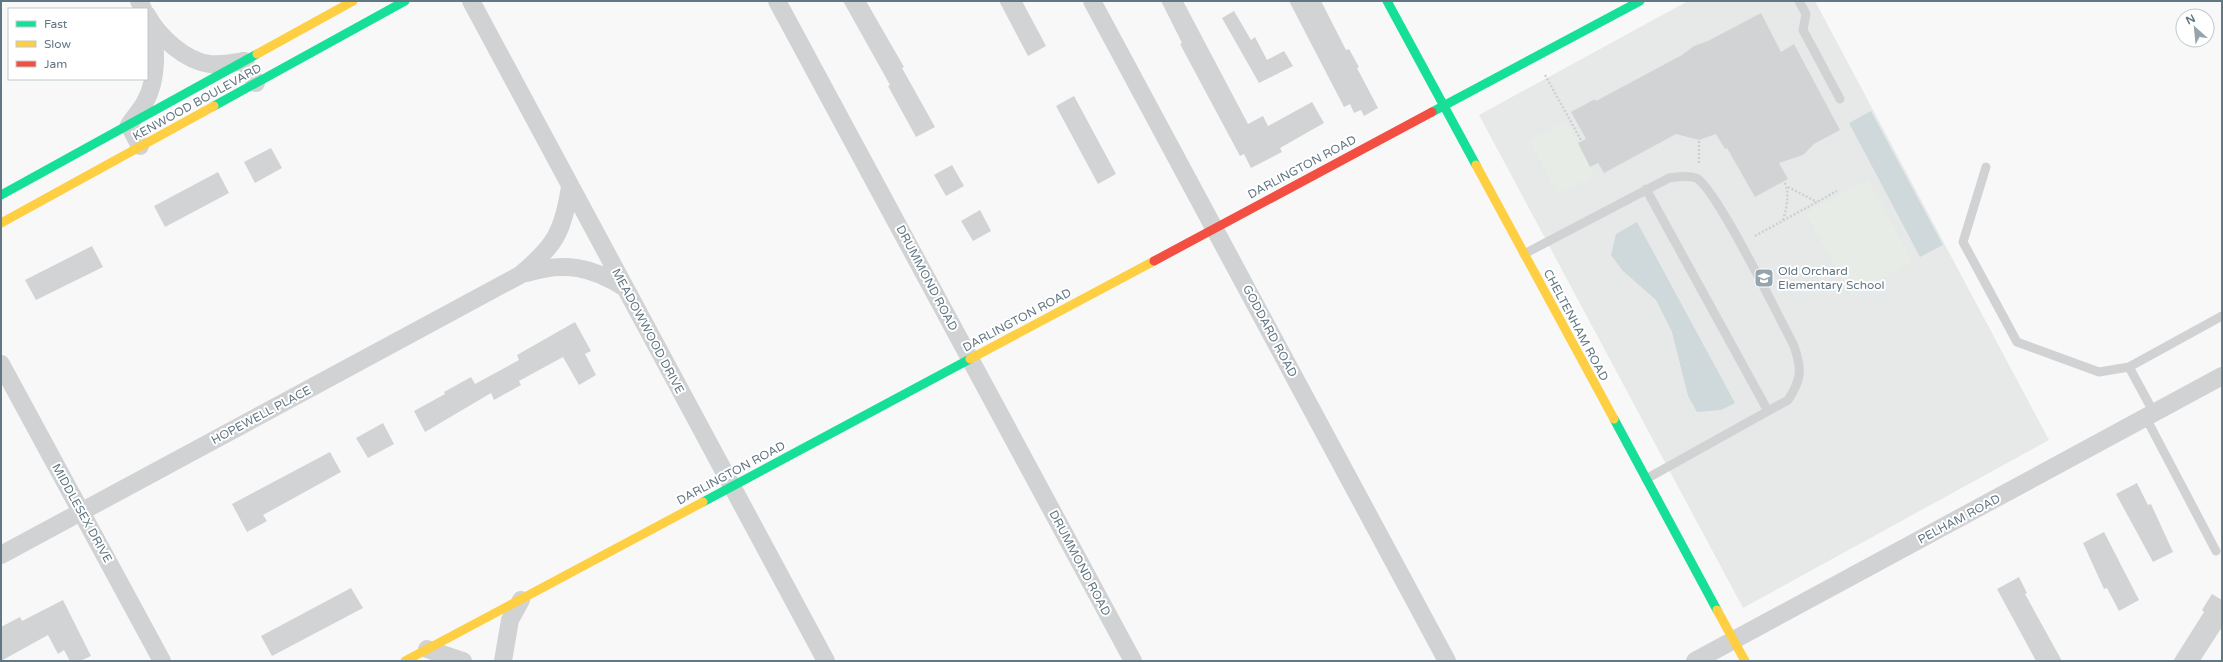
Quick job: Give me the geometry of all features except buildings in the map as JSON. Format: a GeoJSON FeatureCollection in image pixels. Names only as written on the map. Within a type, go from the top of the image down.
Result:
{"type":"FeatureCollection","features":[{"type":"Feature","properties":{"kind":"street","name":"KENWOOD BOULEVARD"},"geometry":{"type":"LineString","coordinates":[[1,195],[353,1]]}},
{"type":"Feature","properties":{"kind":"street","name":"KENWOOD BOULEVARD"},"geometry":{"type":"LineString","coordinates":[[1,223],[405,1]]}},
{"type":"Feature","properties":{"kind":"street","name":"MEADOWWOOD DRIVE"},"geometry":{"type":"LineString","coordinates":[[471,1],[826,661]]}},
{"type":"Feature","properties":{"kind":"street","name":"DRUMMOND ROAD"},"geometry":{"type":"LineString","coordinates":[[777,1],[1133,661]]}},
{"type":"Feature","properties":{"kind":"street","name":"GODDARD ROAD"},"geometry":{"type":"LineString","coordinates":[[1092,1],[1447,661]]}},
{"type":"Feature","properties":{"kind":"street","name":"CHELTENHAM ROAD"},"geometry":{"type":"LineString","coordinates":[[1387,1],[1745,661]]}},
{"type":"Feature","properties":{"kind":"street","name":"DARLINGTON ROAD"},"geometry":{"type":"LineString","coordinates":[[405,661],[1640,1]]}},
{"type":"Feature","properties":{"kind":"street"},"geometry":{"type":"LineString","coordinates":[[148,16],[162,36],[176,48],[192,57],[208,64],[225,65],[244,61],[256,83]]}},
{"type":"Feature","properties":{"kind":"street"},"geometry":{"type":"LineString","coordinates":[[140,146],[129,125],[146,102],[152,80],[155,39],[148,18]]}},
{"type":"Feature","properties":{"kind":"street","name":"HOPEWELL PLACE"},"geometry":{"type":"LineString","coordinates":[[1,555],[520,275],[541,258],[554,242],[563,224],[570,187]]}},
{"type":"Feature","properties":{"kind":"street","name":"HOPEWELL PLACE"},"geometry":{"type":"LineString","coordinates":[[520,275],[545,267],[567,266],[584,269],[608,277],[625,288]]}},
{"type":"Feature","properties":{"kind":"street","name":"MIDDLESEX DRIVE"},"geometry":{"type":"LineString","coordinates":[[1,364],[162,661]]}},
{"type":"Feature","properties":{"kind":"street","name":"PELHAM ROAD"},"geometry":{"type":"LineString","coordinates":[[1695,661],[2222,376]]}},
{"type":"Feature","properties":{"kind":"street"},"geometry":{"type":"LineString","coordinates":[[504,661],[510,620],[521,600]]}},
{"type":"Feature","properties":{"kind":"street"},"geometry":{"type":"LineString","coordinates":[[427,649],[463,661]]}},
{"type":"Feature","properties":{"kind":"lane"},"geometry":{"type":"LineString","coordinates":[[1799,1],[1806,14],[1802,30],[1840,99]]}},
{"type":"Feature","properties":{"kind":"lane"},"geometry":{"type":"LineString","coordinates":[[1986,167],[1963,242],[2017,342],[2099,372],[2129,367],[2222,316]]}},
{"type":"Feature","properties":{"kind":"lane"},"geometry":{"type":"LineString","coordinates":[[1524,254],[1668,178],[1685,176],[1696,179],[1717,202],[1794,346],[1800,362],[1800,377],[1788,400],[1646,479]]}},
{"type":"Feature","properties":{"kind":"lane"},"geometry":{"type":"LineString","coordinates":[[1646,189],[1768,411]]}},
{"type":"Feature","properties":{"kind":"lane"},"geometry":{"type":"LineString","coordinates":[[2129,367],[2150,415],[2216,551]]}},
{"type":"Feature","properties":{"kind":"path"},"geometry":{"type":"LineString","coordinates":[[1545,75],[1581,140]]}},
{"type":"Feature","properties":{"kind":"path"},"geometry":{"type":"LineString","coordinates":[[1698,162],[1699,140]]}},
{"type":"Feature","properties":{"kind":"path"},"geometry":{"type":"LineString","coordinates":[[1784,181],[1788,187],[1817,202]]}},
{"type":"Feature","properties":{"kind":"path"},"geometry":{"type":"LineString","coordinates":[[1783,221],[1788,206],[1788,187]]}},
{"type":"Feature","properties":{"kind":"path"},"geometry":{"type":"LineString","coordinates":[[1755,236],[1837,191]]}},
{"type":"Feature","properties":{"kind":"shaded area","name":"Old Orchard Elementary School"},"geometry":{"type":"Polygon","coordinates":[[[1688,1],[1815,1],[2049,440],[1743,608],[1479,115],[1688,1]]]}},
{"type":"Feature","properties":{"kind":"shaded area"},"geometry":{"type":"Polygon","coordinates":[[[1871,111],[1943,245],[1920,257],[1849,123],[1871,111]]]}},
{"type":"Feature","properties":{"kind":"shaded area"},"geometry":{"type":"Polygon","coordinates":[[[1566,121],[1594,175],[1558,194],[1530,141],[1566,121]]]}},
{"type":"Feature","properties":{"kind":"shaded area"},"geometry":{"type":"Polygon","coordinates":[[[1868,180],[1912,262],[1851,295],[1806,213],[1868,180]]]}},
{"type":"Feature","properties":{"kind":"shaded area"},"geometry":{"type":"Polygon","coordinates":[[[1637,222],[1735,403],[1721,410],[1697,412],[1688,396],[1672,332],[1656,300],[1622,270],[1611,255],[1616,234],[1637,222]]]}},
{"type":"Feature","properties":{"kind":"traffic: fast"},"geometry":{"type":"LineString","coordinates":[[214,106],[405,1]]}},
{"type":"Feature","properties":{"kind":"traffic: fast"},"geometry":{"type":"LineString","coordinates":[[1387,1],[1476,165]]}},
{"type":"Feature","properties":{"kind":"traffic: fast"},"geometry":{"type":"LineString","coordinates":[[1432,112],[1640,1]]}},
{"type":"Feature","properties":{"kind":"traffic: fast"},"geometry":{"type":"LineString","coordinates":[[1,195],[257,54]]}},
{"type":"Feature","properties":{"kind":"traffic: fast"},"geometry":{"type":"LineString","coordinates":[[703,502],[970,359]]}},
{"type":"Feature","properties":{"kind":"traffic: fast"},"geometry":{"type":"LineString","coordinates":[[1614,419],[1717,610]]}},
{"type":"Feature","properties":{"kind":"traffic: slow"},"geometry":{"type":"LineString","coordinates":[[257,54],[353,1]]}},
{"type":"Feature","properties":{"kind":"traffic: slow"},"geometry":{"type":"LineString","coordinates":[[1,223],[214,106]]}},
{"type":"Feature","properties":{"kind":"traffic: slow"},"geometry":{"type":"LineString","coordinates":[[1476,165],[1614,419]]}},
{"type":"Feature","properties":{"kind":"traffic: slow"},"geometry":{"type":"LineString","coordinates":[[970,359],[1154,261]]}},
{"type":"Feature","properties":{"kind":"traffic: slow"},"geometry":{"type":"LineString","coordinates":[[405,661],[703,502]]}},
{"type":"Feature","properties":{"kind":"traffic: slow"},"geometry":{"type":"LineString","coordinates":[[1717,610],[1745,661]]}},
{"type":"Feature","properties":{"kind":"traffic: jam"},"geometry":{"type":"LineString","coordinates":[[1154,261],[1432,112]]}},
{"type":"Feature","properties":{"kind":"place","name":"Old Orchard Elementary School"},"geometry":{"type":"Point","coordinates":[1764,278]}}]}
